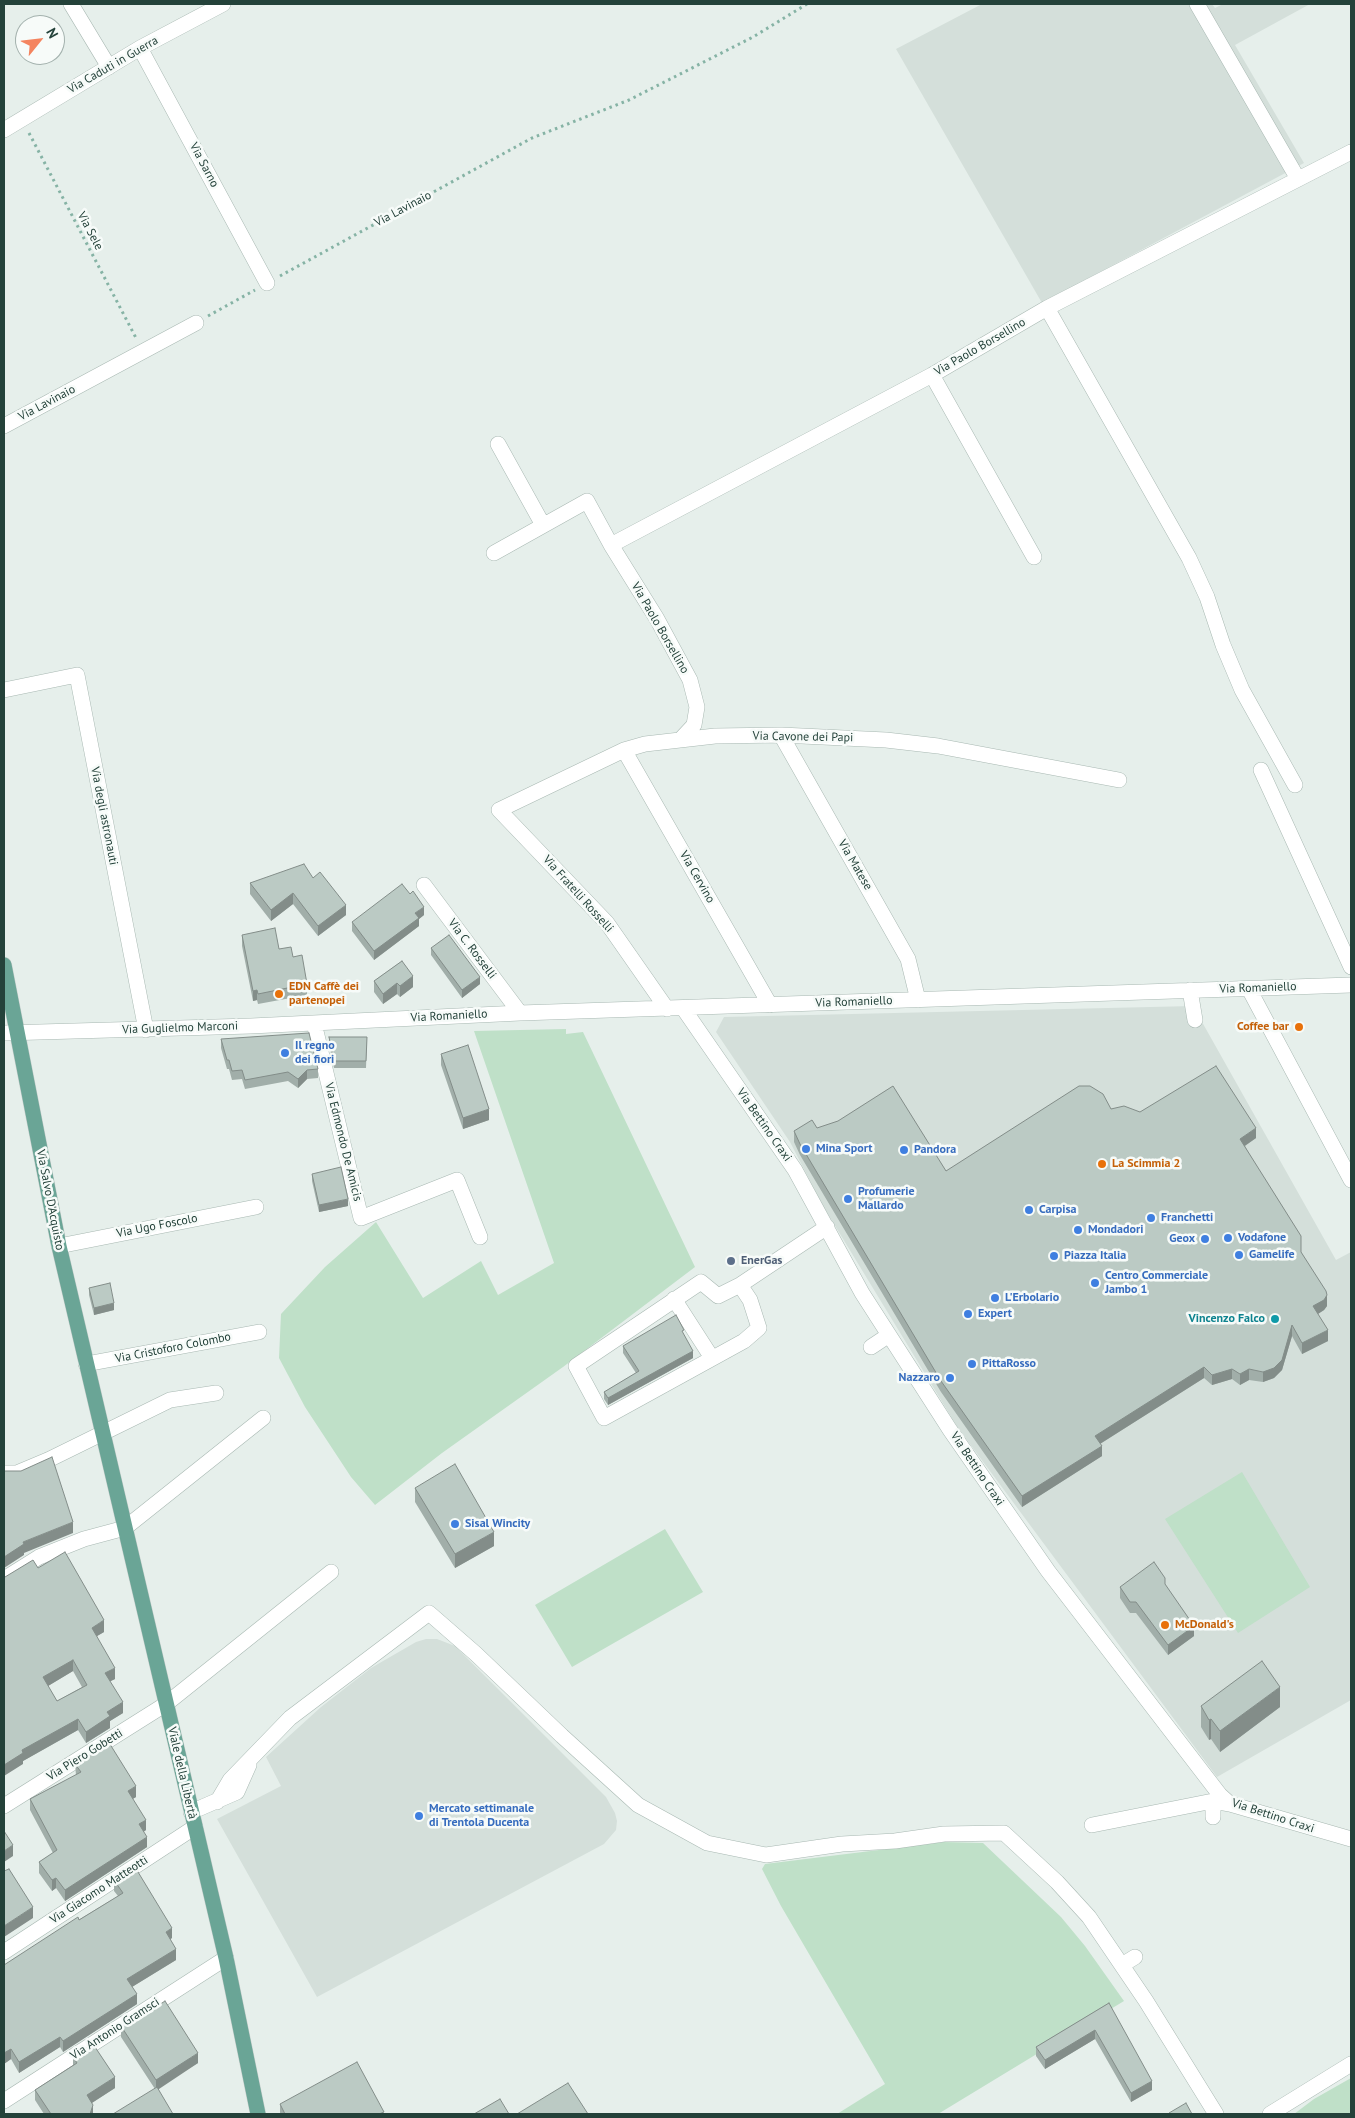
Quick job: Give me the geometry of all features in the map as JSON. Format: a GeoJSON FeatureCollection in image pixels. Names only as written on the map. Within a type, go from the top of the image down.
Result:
{"type":"FeatureCollection","features":[{"type":"Feature","properties":{"kind":"main road","name":"Via Salvo D'Acquisto"},"geometry":{"type":"LineString","coordinates":[[4,965],[11,1033],[102,1433]]}},
{"type":"Feature","properties":{"kind":"main road","name":"Viale della Libertà"},"geometry":{"type":"LineString","coordinates":[[102,1433],[226,1958],[258,2114]]}},
{"type":"Feature","properties":{"kind":"street"},"geometry":{"type":"LineString","coordinates":[[71,4],[109,67]]}},
{"type":"Feature","properties":{"kind":"street","name":"Via Caduti in Guerra"},"geometry":{"type":"LineString","coordinates":[[4,130],[140,48],[223,4]]}},
{"type":"Feature","properties":{"kind":"street"},"geometry":{"type":"LineString","coordinates":[[1197,4],[1298,179]]}},
{"type":"Feature","properties":{"kind":"street","name":"Via Sarno"},"geometry":{"type":"LineString","coordinates":[[140,48],[267,283]]}},
{"type":"Feature","properties":{"kind":"street","name":"Via Paolo Borsellino"},"geometry":{"type":"LineString","coordinates":[[611,545],[932,375],[1047,308],[1351,152]]}},
{"type":"Feature","properties":{"kind":"street"},"geometry":{"type":"LineString","coordinates":[[1047,308],[1189,558],[1207,598],[1242,690],[1295,785]]}},
{"type":"Feature","properties":{"kind":"street","name":"Via Lavinaio"},"geometry":{"type":"LineString","coordinates":[[4,426],[196,323]]}},
{"type":"Feature","properties":{"kind":"street"},"geometry":{"type":"LineString","coordinates":[[932,375],[1034,557]]}},
{"type":"Feature","properties":{"kind":"street"},"geometry":{"type":"LineString","coordinates":[[498,444],[543,526]]}},
{"type":"Feature","properties":{"kind":"street","name":"Via Paolo Borsellino"},"geometry":{"type":"LineString","coordinates":[[494,553],[587,501],[611,545],[657,619],[690,680],[697,707],[694,725],[680,740]]}},
{"type":"Feature","properties":{"kind":"street","name":"Via degli astronauti"},"geometry":{"type":"LineString","coordinates":[[4,690],[77,675],[146,1030]]}},
{"type":"Feature","properties":{"kind":"street","name":"Via Cavone dei Papi"},"geometry":{"type":"LineString","coordinates":[[499,810],[624,750],[715,736],[781,735],[886,740],[938,746],[1119,780]]}},
{"type":"Feature","properties":{"kind":"street","name":"Via Matese"},"geometry":{"type":"LineString","coordinates":[[781,735],[908,959],[918,1000]]}},
{"type":"Feature","properties":{"kind":"street","name":"Via Cervino"},"geometry":{"type":"LineString","coordinates":[[624,750],[770,1005]]}},
{"type":"Feature","properties":{"kind":"street"},"geometry":{"type":"LineString","coordinates":[[1261,770],[1351,967]]}},
{"type":"Feature","properties":{"kind":"street","name":"Via Fratelli Rosselli"},"geometry":{"type":"LineString","coordinates":[[499,810],[606,923],[667,1009]]}},
{"type":"Feature","properties":{"kind":"street","name":"Via C. Rosselli"},"geometry":{"type":"LineString","coordinates":[[424,885],[520,1013]]}},
{"type":"Feature","properties":{"kind":"street","name":"Via Romaniello"},"geometry":{"type":"LineString","coordinates":[[356,1021],[520,1013],[1351,985]]}},
{"type":"Feature","properties":{"kind":"street"},"geometry":{"type":"LineString","coordinates":[[1250,989],[1351,1180]]}},
{"type":"Feature","properties":{"kind":"street"},"geometry":{"type":"LineString","coordinates":[[1190,990],[1194,1020]]}},
{"type":"Feature","properties":{"kind":"street","name":"Via Bettino Craxi"},"geometry":{"type":"LineString","coordinates":[[683,1008],[795,1170],[862,1293],[1040,1565],[1220,1795],[1230,1804],[1351,1840]]}},
{"type":"Feature","properties":{"kind":"street","name":"Via Guglielmo Marconi"},"geometry":{"type":"LineString","coordinates":[[11,1033],[146,1030],[356,1021]]}},
{"type":"Feature","properties":{"kind":"street","name":"Via Edmondo De Amicis"},"geometry":{"type":"LineString","coordinates":[[314,1023],[361,1218],[457,1180],[480,1237]]}},
{"type":"Feature","properties":{"kind":"street","name":"Via Ugo Foscolo"},"geometry":{"type":"LineString","coordinates":[[59,1246],[256,1207]]}},
{"type":"Feature","properties":{"kind":"street"},"geometry":{"type":"LineString","coordinates":[[740,1285],[750,1300],[759,1328],[744,1340],[604,1418],[576,1366],[701,1282],[718,1296],[740,1285],[827,1226]]}},
{"type":"Feature","properties":{"kind":"street"},"geometry":{"type":"LineString","coordinates":[[674,1299],[712,1358]]}},
{"type":"Feature","properties":{"kind":"street","name":"Via Cristoforo Colombo"},"geometry":{"type":"LineString","coordinates":[[86,1364],[259,1332]]}},
{"type":"Feature","properties":{"kind":"street"},"geometry":{"type":"LineString","coordinates":[[872,1347],[889,1336]]}},
{"type":"Feature","properties":{"kind":"street"},"geometry":{"type":"LineString","coordinates":[[4,1473],[17,1473],[40,1463],[170,1400],[216,1393]]}},
{"type":"Feature","properties":{"kind":"street"},"geometry":{"type":"LineString","coordinates":[[4,1579],[39,1557],[84,1539],[124,1528],[263,1418]]}},
{"type":"Feature","properties":{"kind":"street","name":"Via Piero Gobetti"},"geometry":{"type":"LineString","coordinates":[[4,1806],[166,1704],[331,1572]]}},
{"type":"Feature","properties":{"kind":"street"},"geometry":{"type":"LineString","coordinates":[[191,1812],[237,1792],[251,1759],[290,1718],[429,1613],[476,1654],[638,1805],[707,1843],[766,1855],[842,1844],[895,1841],[944,1834],[1004,1833],[1056,1882],[1089,1917],[1122,1965],[1216,2114]]}},
{"type":"Feature","properties":{"kind":"street"},"geometry":{"type":"LineString","coordinates":[[1092,1825],[1212,1801],[1230,1804]]}},
{"type":"Feature","properties":{"kind":"street"},"geometry":{"type":"LineString","coordinates":[[1212,1801],[1213,1817]]}},
{"type":"Feature","properties":{"kind":"street","name":"Via Giacomo Matteotti"},"geometry":{"type":"LineString","coordinates":[[4,1952],[195,1827]]}},
{"type":"Feature","properties":{"kind":"street"},"geometry":{"type":"LineString","coordinates":[[1122,1965],[1136,1956]]}},
{"type":"Feature","properties":{"kind":"street","name":"Via Antonio Gramsci"},"geometry":{"type":"LineString","coordinates":[[4,2101],[226,1958]]}},
{"type":"Feature","properties":{"kind":"street"},"geometry":{"type":"LineString","coordinates":[[1270,2114],[1351,2064]]}},
{"type":"Feature","properties":{"kind":"path","name":"Via Lavinaio"},"geometry":{"type":"LineString","coordinates":[[196,323],[532,138],[629,100],[753,37],[808,4]]}},
{"type":"Feature","properties":{"kind":"path","name":"Via Sele"},"geometry":{"type":"LineString","coordinates":[[21,120],[144,351]]}},
{"type":"Feature","properties":{"kind":"shaded area"},"geometry":{"type":"Polygon","coordinates":[[[982,4],[1212,4],[1215,8],[1223,4],[1310,4],[1235,45],[1304,163],[1042,303],[896,49],[982,4]]]}},
{"type":"Feature","properties":{"kind":"shaded area"},"geometry":{"type":"Polygon","coordinates":[[[1193,1006],[1336,1260],[1351,1252],[1351,1700],[1217,1777],[958,1428],[823,1206],[790,1142],[716,1032],[724,1017],[1193,1006]]]}},
{"type":"Feature","properties":{"kind":"shaded area","name":"Mercato settimanale di Trentola Ducenta"},"geometry":{"type":"Polygon","coordinates":[[[426,1639],[437,1639],[455,1646],[606,1797],[615,1813],[617,1821],[616,1830],[604,1844],[317,1997],[217,1819],[281,1786],[266,1757],[321,1707],[371,1668],[416,1642],[426,1639]]]}},
{"type":"Feature","properties":{"kind":"green space"},"geometry":{"type":"Polygon","coordinates":[[[566,1029],[566,1034],[583,1032],[695,1267],[563,1367],[442,1453],[375,1505],[351,1477],[305,1407],[279,1358],[281,1314],[325,1267],[376,1222],[423,1298],[481,1261],[498,1295],[554,1263],[474,1031],[566,1029]]]}},
{"type":"Feature","properties":{"kind":"green space"},"geometry":{"type":"Polygon","coordinates":[[[1242,1472],[1310,1587],[1238,1633],[1165,1519],[1242,1472]]]}},
{"type":"Feature","properties":{"kind":"green space"},"geometry":{"type":"Polygon","coordinates":[[[665,1529],[703,1592],[572,1667],[535,1605],[665,1529]]]}},
{"type":"Feature","properties":{"kind":"green space"},"geometry":{"type":"Polygon","coordinates":[[[944,1842],[983,1843],[1061,1917],[1085,1946],[1124,2001],[938,2114],[837,2114],[885,2084],[781,1906],[762,1869],[765,1864],[944,1842]]]}},
{"type":"Feature","properties":{"kind":"green space"},"geometry":{"type":"Polygon","coordinates":[[[1351,2078],[1351,2114],[1294,2114],[1314,2099],[1351,2078]]]}},
{"type":"Feature","properties":{"kind":"building"},"geometry":{"type":"Polygon","coordinates":[[[304,864],[313,878],[320,872],[346,905],[318,926],[293,893],[271,910],[250,883],[304,864]]]}},
{"type":"Feature","properties":{"kind":"building"},"geometry":{"type":"Polygon","coordinates":[[[402,884],[410,894],[413,891],[424,907],[415,913],[419,918],[374,951],[352,922],[402,884]]]}},
{"type":"Feature","properties":{"kind":"building"},"geometry":{"type":"Polygon","coordinates":[[[275,928],[279,949],[291,947],[293,957],[302,955],[307,984],[258,994],[257,990],[253,991],[242,935],[275,928]]]}},
{"type":"Feature","properties":{"kind":"building"},"geometry":{"type":"Polygon","coordinates":[[[449,935],[480,977],[462,990],[431,948],[449,935]]]}},
{"type":"Feature","properties":{"kind":"building"},"geometry":{"type":"Polygon","coordinates":[[[402,961],[413,976],[400,986],[397,983],[383,994],[374,981],[402,961]]]}},
{"type":"Feature","properties":{"kind":"building"},"geometry":{"type":"Polygon","coordinates":[[[309,1033],[318,1069],[307,1070],[298,1079],[288,1072],[245,1080],[242,1070],[232,1071],[221,1039],[309,1033]]]}},
{"type":"Feature","properties":{"kind":"building"},"geometry":{"type":"Polygon","coordinates":[[[329,1037],[367,1037],[366,1061],[334,1061],[329,1037]]]}},
{"type":"Feature","properties":{"kind":"building"},"geometry":{"type":"Polygon","coordinates":[[[468,1045],[489,1109],[463,1118],[441,1054],[468,1045]]]}},
{"type":"Feature","properties":{"kind":"building","name":"Centro Commerciale Jambo 1"},"geometry":{"type":"Polygon","coordinates":[[[1216,1066],[1256,1128],[1240,1139],[1301,1236],[1301,1252],[1326,1291],[1327,1295],[1324,1300],[1313,1306],[1328,1330],[1302,1343],[1292,1325],[1282,1360],[1274,1368],[1263,1372],[1249,1369],[1240,1374],[1232,1369],[1212,1375],[1204,1367],[1095,1436],[1102,1446],[1022,1496],[941,1381],[794,1131],[812,1120],[817,1128],[838,1121],[893,1086],[946,1171],[1079,1086],[1090,1086],[1103,1094],[1111,1109],[1124,1106],[1140,1112],[1216,1066]]]}},
{"type":"Feature","properties":{"kind":"building"},"geometry":{"type":"Polygon","coordinates":[[[341,1167],[348,1199],[319,1205],[312,1174],[341,1167]]]}},
{"type":"Feature","properties":{"kind":"building"},"geometry":{"type":"Polygon","coordinates":[[[110,1283],[114,1303],[94,1308],[89,1288],[110,1283]]]}},
{"type":"Feature","properties":{"kind":"building"},"geometry":{"type":"Polygon","coordinates":[[[676,1315],[693,1351],[608,1398],[604,1392],[639,1371],[623,1346],[676,1315]]]}},
{"type":"Feature","properties":{"kind":"building"},"geometry":{"type":"Polygon","coordinates":[[[52,1457],[73,1522],[23,1542],[24,1544],[4,1557],[4,1471],[21,1471],[52,1457]]]}},
{"type":"Feature","properties":{"kind":"building","name":"Sisal Wincity"},"geometry":{"type":"Polygon","coordinates":[[[455,1464],[494,1532],[455,1554],[415,1488],[455,1464]]]}},
{"type":"Feature","properties":{"kind":"building"},"geometry":{"type":"Polygon","coordinates":[[[65,1552],[104,1620],[92,1628],[115,1668],[105,1673],[123,1702],[107,1712],[110,1716],[86,1732],[78,1719],[22,1750],[23,1753],[4,1765],[4,1577],[33,1560],[38,1568],[65,1552]],[[73,1660],[43,1677],[57,1701],[87,1685],[73,1660]]]}},
{"type":"Feature","properties":{"kind":"building","name":"McDonald's"},"geometry":{"type":"Polygon","coordinates":[[[1154,1562],[1165,1578],[1165,1584],[1194,1626],[1168,1645],[1136,1602],[1130,1602],[1120,1587],[1154,1562]]]}},
{"type":"Feature","properties":{"kind":"building"},"geometry":{"type":"Polygon","coordinates":[[[1262,1661],[1280,1687],[1220,1731],[1211,1719],[1209,1720],[1201,1706],[1262,1661]]]}},
{"type":"Feature","properties":{"kind":"building"},"geometry":{"type":"Polygon","coordinates":[[[108,1741],[136,1786],[128,1791],[146,1820],[139,1824],[147,1837],[65,1890],[56,1878],[52,1880],[39,1862],[57,1850],[30,1799],[81,1772],[75,1764],[108,1741]]]}},
{"type":"Feature","properties":{"kind":"building"},"geometry":{"type":"Polygon","coordinates":[[[4,1831],[13,1845],[4,1851],[4,1831]]]}},
{"type":"Feature","properties":{"kind":"building"},"geometry":{"type":"Polygon","coordinates":[[[135,1867],[172,1928],[166,1932],[176,1949],[127,1979],[137,1994],[63,2041],[60,2037],[19,2062],[11,2049],[4,2053],[4,1965],[78,1917],[79,1920],[123,1893],[114,1880],[135,1867]]]}},
{"type":"Feature","properties":{"kind":"building"},"geometry":{"type":"Polygon","coordinates":[[[9,1869],[33,1907],[4,1926],[4,1871],[9,1869]]]}},
{"type":"Feature","properties":{"kind":"building"},"geometry":{"type":"Polygon","coordinates":[[[165,2001],[198,2053],[156,2080],[121,2026],[165,2001]]]}},
{"type":"Feature","properties":{"kind":"building"},"geometry":{"type":"Polygon","coordinates":[[[1109,2003],[1152,2081],[1131,2093],[1095,2030],[1045,2060],[1036,2047],[1109,2003]]]}},
{"type":"Feature","properties":{"kind":"building"},"geometry":{"type":"Polygon","coordinates":[[[93,2044],[115,2077],[87,2095],[93,2105],[90,2114],[51,2114],[35,2090],[77,2063],[73,2057],[93,2044]]]}},
{"type":"Feature","properties":{"kind":"building"},"geometry":{"type":"Polygon","coordinates":[[[357,2062],[384,2112],[379,2114],[285,2114],[280,2104],[357,2062]]]}},
{"type":"Feature","properties":{"kind":"building"},"geometry":{"type":"Polygon","coordinates":[[[568,2083],[588,2114],[517,2114],[568,2083]]]}},
{"type":"Feature","properties":{"kind":"building"},"geometry":{"type":"Polygon","coordinates":[[[157,2087],[173,2114],[113,2114],[157,2087]]]}},
{"type":"Feature","properties":{"kind":"building"},"geometry":{"type":"Polygon","coordinates":[[[500,2099],[509,2114],[474,2114],[500,2099]]]}},
{"type":"Feature","properties":{"kind":"building"},"geometry":{"type":"Polygon","coordinates":[[[1186,2103],[1192,2114],[1169,2113],[1186,2103]]]}},
{"type":"Feature","properties":{"kind":"place","name":"EDN Caffè dei partenopei"},"geometry":{"type":"Point","coordinates":[279,994]}},
{"type":"Feature","properties":{"kind":"place","name":"Coffee bar"},"geometry":{"type":"Point","coordinates":[1299,1027]}},
{"type":"Feature","properties":{"kind":"place","name":"Il regno dei fiori"},"geometry":{"type":"Point","coordinates":[285,1053]}},
{"type":"Feature","properties":{"kind":"place","name":"Mina Sport"},"geometry":{"type":"Point","coordinates":[806,1149]}},
{"type":"Feature","properties":{"kind":"place","name":"Pandora"},"geometry":{"type":"Point","coordinates":[904,1150]}},
{"type":"Feature","properties":{"kind":"place","name":"La Scimmia 2"},"geometry":{"type":"Point","coordinates":[1102,1164]}},
{"type":"Feature","properties":{"kind":"place","name":"Profumerie Mallardo"},"geometry":{"type":"Point","coordinates":[848,1199]}},
{"type":"Feature","properties":{"kind":"place","name":"Carpisa"},"geometry":{"type":"Point","coordinates":[1029,1210]}},
{"type":"Feature","properties":{"kind":"place","name":"Franchetti"},"geometry":{"type":"Point","coordinates":[1151,1218]}},
{"type":"Feature","properties":{"kind":"place","name":"Mondadori"},"geometry":{"type":"Point","coordinates":[1078,1230]}},
{"type":"Feature","properties":{"kind":"place","name":"Vodafone"},"geometry":{"type":"Point","coordinates":[1228,1238]}},
{"type":"Feature","properties":{"kind":"place","name":"Geox"},"geometry":{"type":"Point","coordinates":[1205,1239]}},
{"type":"Feature","properties":{"kind":"place","name":"Gamelife"},"geometry":{"type":"Point","coordinates":[1239,1255]}},
{"type":"Feature","properties":{"kind":"place","name":"Piazza Italia"},"geometry":{"type":"Point","coordinates":[1054,1256]}},
{"type":"Feature","properties":{"kind":"place","name":"EnerGas"},"geometry":{"type":"Point","coordinates":[731,1261]}},
{"type":"Feature","properties":{"kind":"place","name":"Centro Commerciale Jambo 1"},"geometry":{"type":"Point","coordinates":[1095,1283]}},
{"type":"Feature","properties":{"kind":"place","name":"L'Erbolario"},"geometry":{"type":"Point","coordinates":[995,1298]}},
{"type":"Feature","properties":{"kind":"place","name":"Expert"},"geometry":{"type":"Point","coordinates":[968,1314]}},
{"type":"Feature","properties":{"kind":"place","name":"Vincenzo Falco"},"geometry":{"type":"Point","coordinates":[1275,1319]}},
{"type":"Feature","properties":{"kind":"place","name":"PittaRosso"},"geometry":{"type":"Point","coordinates":[972,1364]}},
{"type":"Feature","properties":{"kind":"place","name":"Nazzaro"},"geometry":{"type":"Point","coordinates":[950,1378]}},
{"type":"Feature","properties":{"kind":"place","name":"Sisal Wincity"},"geometry":{"type":"Point","coordinates":[455,1524]}},
{"type":"Feature","properties":{"kind":"place","name":"McDonald's"},"geometry":{"type":"Point","coordinates":[1165,1625]}},
{"type":"Feature","properties":{"kind":"place","name":"Mercato settimanale di Trentola Ducenta"},"geometry":{"type":"Point","coordinates":[419,1816]}}]}
